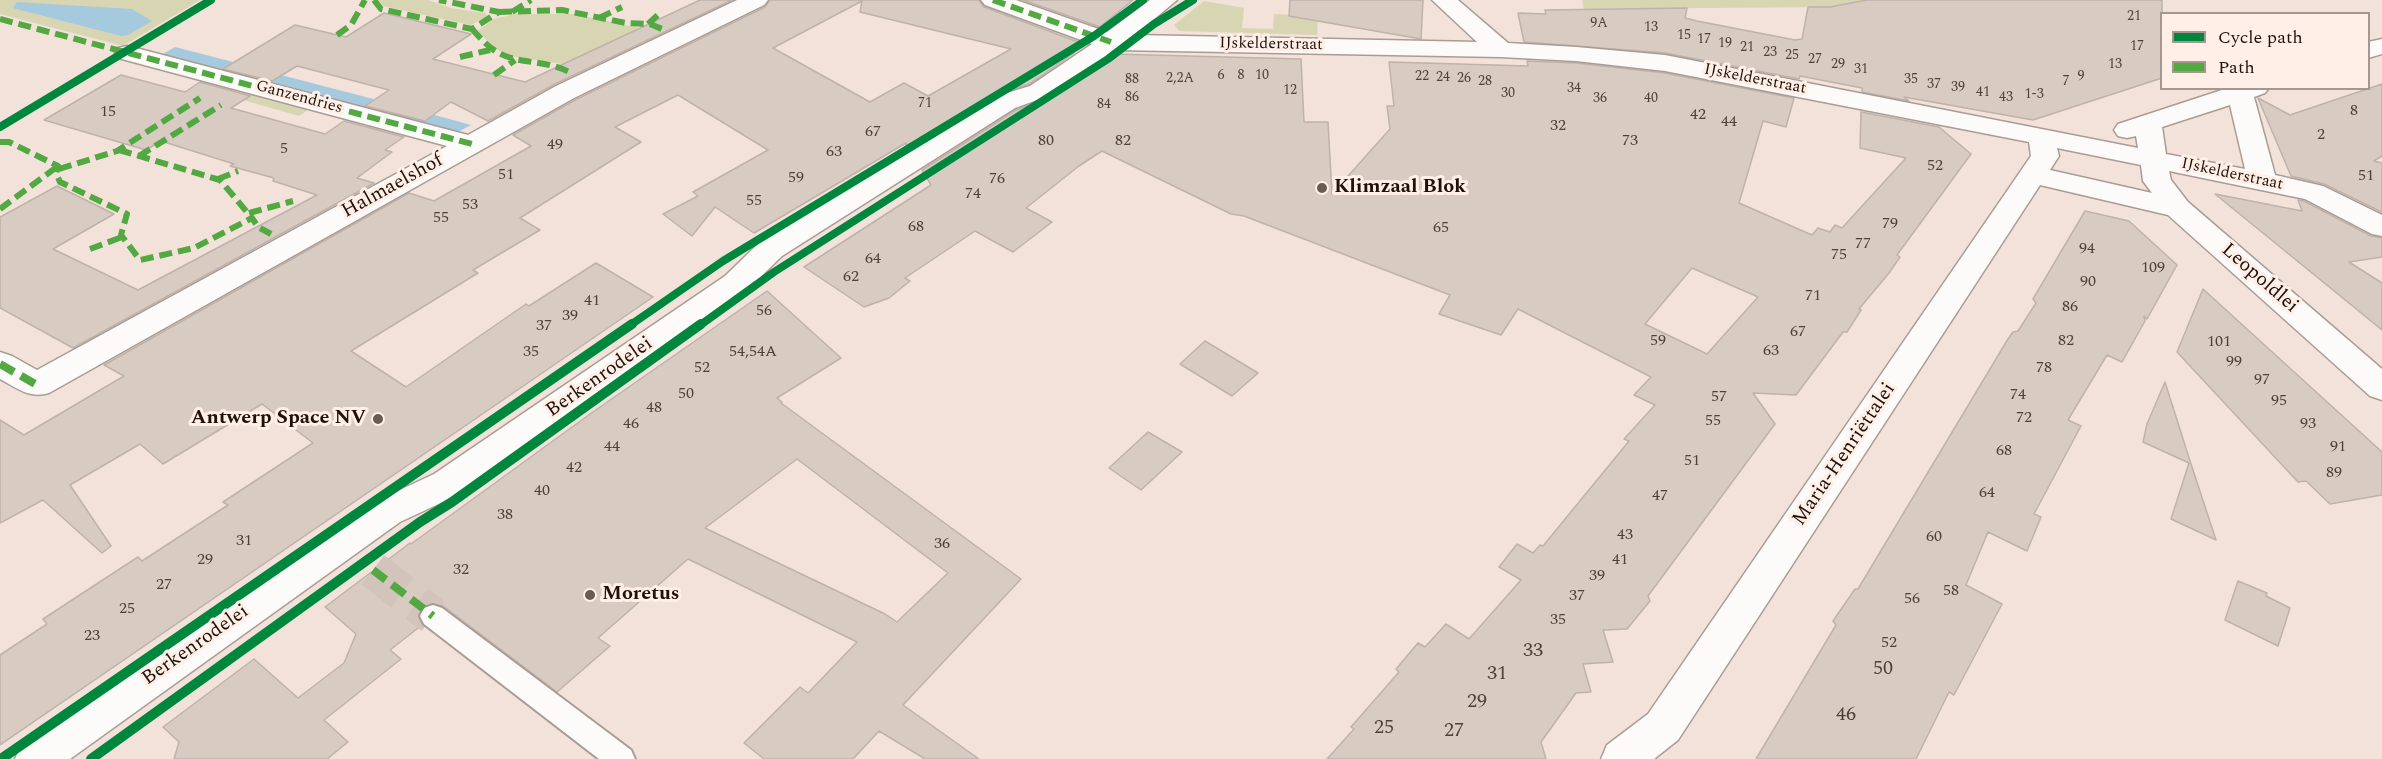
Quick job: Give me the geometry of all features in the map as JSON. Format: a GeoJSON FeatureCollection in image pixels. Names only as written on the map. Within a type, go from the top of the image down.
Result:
{"type":"FeatureCollection","features":[{"type":"Feature","properties":{"kind":"street","name":"Halmaelshof"},"geometry":{"type":"LineString","coordinates":[[0,364],[37,385],[565,92],[756,0]]}},
{"type":"Feature","properties":{"kind":"street","name":"IJskelderstraat"},"geometry":{"type":"LineString","coordinates":[[993,0],[1111,42],[1501,50],[1576,54],[1665,63],[2082,144],[2313,192],[2382,227]]}},
{"type":"Feature","properties":{"kind":"street","name":"Berkenrodelei"},"geometry":{"type":"LineString","coordinates":[[36,759],[387,512],[457,478],[736,283],[771,249],[1006,102],[1040,91],[1111,42],[1165,0]]}},
{"type":"Feature","properties":{"kind":"street"},"geometry":{"type":"LineString","coordinates":[[1444,0],[1501,50]]}},
{"type":"Feature","properties":{"kind":"street","name":"Ganzendries"},"geometry":{"type":"LineString","coordinates":[[127,53],[472,144]]}},
{"type":"Feature","properties":{"kind":"street"},"geometry":{"type":"LineString","coordinates":[[2082,144],[2248,91],[2262,182]]}},
{"type":"Feature","properties":{"kind":"street","name":"Leopoldlei"},"geometry":{"type":"LineString","coordinates":[[2148,123],[2157,181],[2178,208],[2382,388]]}},
{"type":"Feature","properties":{"kind":"street","name":"Maria-Henriëttalei"},"geometry":{"type":"LineString","coordinates":[[1622,759],[1663,727],[2033,175],[2045,156],[2040,136]]}},
{"type":"Feature","properties":{"kind":"street"},"geometry":{"type":"LineString","coordinates":[[2033,175],[2178,208]]}},
{"type":"Feature","properties":{"kind":"lane"},"geometry":{"type":"LineString","coordinates":[[434,616],[621,759]]}},
{"type":"Feature","properties":{"kind":"shaded area"},"geometry":{"type":"Polygon","coordinates":[[[0,0],[200,0],[123,46],[0,14],[0,0]]]}},
{"type":"Feature","properties":{"kind":"shaded area"},"geometry":{"type":"Polygon","coordinates":[[[378,0],[428,0],[451,8],[485,13],[488,16],[471,25],[383,6],[378,0]]]}},
{"type":"Feature","properties":{"kind":"shaded area"},"geometry":{"type":"Polygon","coordinates":[[[1582,0],[1892,0],[1830,7],[1584,9],[1582,0]]]}},
{"type":"Feature","properties":{"kind":"shaded area"},"geometry":{"type":"Polygon","coordinates":[[[1204,1],[1244,8],[1242,28],[1273,29],[1274,14],[1318,16],[1317,35],[1179,31],[1174,25],[1204,1]]]}},
{"type":"Feature","properties":{"kind":"shaded area"},"geometry":{"type":"Polygon","coordinates":[[[516,14],[574,14],[640,28],[563,64],[509,56],[493,47],[478,31],[493,19],[516,14]]]}},
{"type":"Feature","properties":{"kind":"shaded area"},"geometry":{"type":"Polygon","coordinates":[[[247,92],[309,109],[299,116],[236,98],[247,92]]]}},
{"type":"Feature","properties":{"kind":"water"},"geometry":{"type":"Polygon","coordinates":[[[17,2],[132,9],[152,21],[128,35],[121,36],[13,8],[17,2]]]}},
{"type":"Feature","properties":{"kind":"water"},"geometry":{"type":"Polygon","coordinates":[[[175,47],[264,70],[252,78],[161,55],[175,47]]]}},
{"type":"Feature","properties":{"kind":"water"},"geometry":{"type":"Polygon","coordinates":[[[281,75],[381,101],[369,109],[269,83],[281,75]]]}},
{"type":"Feature","properties":{"kind":"water"},"geometry":{"type":"Polygon","coordinates":[[[402,106],[471,125],[456,133],[390,115],[402,106]]]}},
{"type":"Feature","properties":{"kind":"building"},"geometry":{"type":"Polygon","coordinates":[[[700,0],[732,0],[555,84],[488,121],[451,102],[425,121],[365,106],[389,90],[297,66],[272,81],[223,69],[295,25],[346,37],[384,13],[471,34],[433,59],[525,82],[700,0]]]}},
{"type":"Feature","properties":{"kind":"building"},"geometry":{"type":"Polygon","coordinates":[[[770,0],[979,0],[984,7],[1081,43],[1069,53],[1074,53],[1029,84],[996,94],[908,148],[906,143],[754,233],[715,207],[692,236],[663,214],[698,196],[693,192],[768,150],[678,95],[615,127],[641,142],[520,218],[540,230],[473,270],[478,273],[351,351],[406,387],[526,304],[529,306],[596,263],[653,297],[0,745],[0,655],[47,624],[43,619],[138,557],[142,561],[228,505],[223,502],[313,443],[262,404],[163,464],[140,444],[70,485],[111,546],[102,553],[43,500],[0,523],[0,420],[24,435],[124,376],[104,365],[409,193],[434,201],[531,146],[513,135],[575,100],[765,7],[770,0]],[[862,1],[773,48],[870,102],[904,83],[928,96],[1011,49],[860,12],[862,1]]]}},
{"type":"Feature","properties":{"kind":"building"},"geometry":{"type":"Polygon","coordinates":[[[1023,0],[1133,0],[1100,27],[1023,0]]]}},
{"type":"Feature","properties":{"kind":"building"},"geometry":{"type":"Polygon","coordinates":[[[1290,0],[1423,0],[1421,39],[1289,16],[1290,0]]]}},
{"type":"Feature","properties":{"kind":"building"},"geometry":{"type":"Polygon","coordinates":[[[1867,0],[2162,0],[2160,79],[2033,120],[1904,97],[1909,101],[1862,92],[1862,88],[1800,76],[1799,79],[1665,53],[1524,42],[1518,13],[1546,14],[1545,10],[1687,8],[1685,18],[1795,40],[1802,39],[1808,7],[1830,7],[1867,0]]]}},
{"type":"Feature","properties":{"kind":"building"},"geometry":{"type":"Polygon","coordinates":[[[1113,54],[1301,59],[1304,122],[1328,122],[1332,194],[1390,129],[1387,106],[1394,106],[1389,62],[1528,66],[1527,61],[1576,63],[1665,73],[1794,98],[1786,127],[1763,121],[1739,203],[1812,235],[1818,228],[1830,232],[1835,225],[1842,228],[1906,158],[1860,148],[1861,112],[1939,127],[1971,154],[1897,255],[1900,257],[1889,273],[1859,309],[1861,310],[1847,332],[1843,332],[1796,395],[1753,393],[1775,424],[1648,596],[1650,601],[1627,629],[1603,630],[1613,662],[1583,664],[1591,692],[1576,693],[1541,742],[1546,759],[1327,759],[1354,729],[1351,727],[1399,672],[1396,669],[1418,643],[1425,647],[1446,624],[1469,639],[1521,580],[1499,567],[1517,544],[1533,553],[1540,545],[1543,546],[1629,441],[1624,439],[1655,405],[1634,395],[1651,377],[1518,309],[1501,335],[1439,314],[1450,295],[1244,216],[1231,214],[1102,151],[1079,166],[1026,208],[1052,222],[1013,252],[975,231],[905,278],[910,281],[889,298],[864,307],[804,267],[931,185],[922,170],[1016,110],[1049,98],[1113,54]],[[1692,268],[1645,324],[1707,354],[1758,297],[1692,268]]]}},
{"type":"Feature","properties":{"kind":"building"},"geometry":{"type":"Polygon","coordinates":[[[121,75],[185,92],[200,82],[250,96],[231,108],[325,134],[344,121],[404,137],[385,150],[392,152],[357,178],[374,183],[73,348],[0,308],[0,217],[57,186],[114,214],[53,249],[138,290],[317,195],[273,181],[274,178],[230,166],[234,164],[161,141],[146,150],[44,120],[121,75]]]}},
{"type":"Feature","properties":{"kind":"building"},"geometry":{"type":"Polygon","coordinates":[[[2382,84],[2382,156],[2374,161],[2382,163],[2382,212],[2324,184],[2291,176],[2258,98],[2290,115],[2370,90],[2382,84]]]}},
{"type":"Feature","properties":{"kind":"building"},"geometry":{"type":"Polygon","coordinates":[[[2215,194],[2302,211],[2298,200],[2304,201],[2371,236],[2382,238],[2382,257],[2349,262],[2382,283],[2382,330],[2215,194]]]}},
{"type":"Feature","properties":{"kind":"building"},"geometry":{"type":"Polygon","coordinates":[[[2085,211],[2129,221],[2177,265],[2147,319],[2144,316],[2145,321],[2122,362],[2107,355],[2068,420],[2081,426],[2034,514],[2041,517],[2027,551],[1988,532],[1966,585],[2002,604],[1954,695],[1949,692],[1916,759],[1756,759],[1836,625],[1833,621],[1855,589],[1858,589],[2008,339],[2013,332],[2018,331],[2036,303],[2033,299],[2085,211]]]}},
{"type":"Feature","properties":{"kind":"building"},"geometry":{"type":"Polygon","coordinates":[[[2203,289],[2382,452],[2382,495],[2330,504],[2306,481],[2298,482],[2177,352],[2203,289]]]}},
{"type":"Feature","properties":{"kind":"building"},"geometry":{"type":"Polygon","coordinates":[[[767,291],[841,358],[777,398],[781,403],[1021,579],[903,705],[979,759],[925,759],[879,731],[853,759],[764,759],[744,743],[800,687],[808,693],[857,642],[688,559],[598,638],[610,646],[557,692],[443,606],[432,603],[423,606],[418,615],[422,625],[390,650],[401,659],[324,720],[348,742],[327,759],[174,759],[179,742],[163,727],[254,659],[298,698],[344,663],[356,634],[325,607],[590,414],[767,291]],[[797,459],[705,528],[885,614],[897,622],[948,573],[797,459]]]}},
{"type":"Feature","properties":{"kind":"building"},"geometry":{"type":"Polygon","coordinates":[[[1205,341],[1258,373],[1232,396],[1180,364],[1205,341]]]}},
{"type":"Feature","properties":{"kind":"building"},"geometry":{"type":"Polygon","coordinates":[[[2165,382],[2216,540],[2171,519],[2189,463],[2143,442],[2147,424],[2165,382]]]}},
{"type":"Feature","properties":{"kind":"building"},"geometry":{"type":"Polygon","coordinates":[[[1148,432],[1182,452],[1141,490],[1109,468],[1148,432]]]}},
{"type":"Feature","properties":{"kind":"building"},"geometry":{"type":"Polygon","coordinates":[[[2238,581],[2267,593],[2266,596],[2290,608],[2278,646],[2225,620],[2238,581]]]}},
{"type":"Feature","properties":{"kind":"tunnel"},"geometry":{"type":"LineString","coordinates":[[373,570],[433,616]]}},
{"type":"Feature","properties":{"kind":"marked path"},"geometry":{"type":"LineString","coordinates":[[337,35],[351,25],[365,0]]}},
{"type":"Feature","properties":{"kind":"marked path"},"geometry":{"type":"LineString","coordinates":[[374,0],[381,9],[472,29],[499,12],[439,0]]}},
{"type":"Feature","properties":{"kind":"marked path"},"geometry":{"type":"LineString","coordinates":[[512,12],[531,0]]}},
{"type":"Feature","properties":{"kind":"marked path"},"geometry":{"type":"LineString","coordinates":[[993,0],[1111,42]]}},
{"type":"Feature","properties":{"kind":"marked path"},"geometry":{"type":"LineString","coordinates":[[599,18],[622,7]]}},
{"type":"Feature","properties":{"kind":"marked path"},"geometry":{"type":"LineString","coordinates":[[499,12],[562,10],[626,23],[650,24],[662,29]]}},
{"type":"Feature","properties":{"kind":"marked path"},"geometry":{"type":"LineString","coordinates":[[648,24],[661,12]]}},
{"type":"Feature","properties":{"kind":"marked path"},"geometry":{"type":"LineString","coordinates":[[0,19],[472,144]]}},
{"type":"Feature","properties":{"kind":"marked path"},"geometry":{"type":"LineString","coordinates":[[472,29],[497,52],[522,60],[558,66],[571,73]]}},
{"type":"Feature","properties":{"kind":"marked path"},"geometry":{"type":"LineString","coordinates":[[460,57],[490,50]]}},
{"type":"Feature","properties":{"kind":"marked path"},"geometry":{"type":"LineString","coordinates":[[494,75],[515,60]]}},
{"type":"Feature","properties":{"kind":"marked path"},"geometry":{"type":"LineString","coordinates":[[59,169],[117,151],[200,98]]}},
{"type":"Feature","properties":{"kind":"marked path"},"geometry":{"type":"LineString","coordinates":[[139,156],[221,105]]}},
{"type":"Feature","properties":{"kind":"marked path"},"geometry":{"type":"LineString","coordinates":[[0,142],[9,142],[58,166],[56,173],[60,182],[127,214],[121,235],[140,260],[194,248],[252,218],[258,227],[271,234]]}},
{"type":"Feature","properties":{"kind":"marked path"},"geometry":{"type":"LineString","coordinates":[[119,150],[220,180],[252,218]]}},
{"type":"Feature","properties":{"kind":"marked path"},"geometry":{"type":"LineString","coordinates":[[0,209],[58,166]]}},
{"type":"Feature","properties":{"kind":"marked path"},"geometry":{"type":"LineString","coordinates":[[218,179],[238,171]]}},
{"type":"Feature","properties":{"kind":"marked path"},"geometry":{"type":"LineString","coordinates":[[249,213],[293,201]]}},
{"type":"Feature","properties":{"kind":"marked path"},"geometry":{"type":"LineString","coordinates":[[90,249],[122,237]]}},
{"type":"Feature","properties":{"kind":"marked path"},"geometry":{"type":"LineString","coordinates":[[0,364],[37,385]]}},
{"type":"Feature","properties":{"kind":"marked path"},"geometry":{"type":"LineString","coordinates":[[373,570],[433,616]]}},
{"type":"Feature","properties":{"kind":"cycle path"},"geometry":{"type":"LineString","coordinates":[[0,127],[211,0]]}},
{"type":"Feature","properties":{"kind":"cycle path"},"geometry":{"type":"LineString","coordinates":[[1,759],[723,261],[1094,36],[1143,0]]}},
{"type":"Feature","properties":{"kind":"cycle path"},"geometry":{"type":"LineString","coordinates":[[91,759],[420,522],[452,502],[774,272],[1108,59],[1154,24],[1193,0]]}},
{"type":"Feature","properties":{"kind":"place","name":"Klimzaal Blok"},"geometry":{"type":"Point","coordinates":[1322,188]}},
{"type":"Feature","properties":{"kind":"place","name":"Antwerp Space NV"},"geometry":{"type":"Point","coordinates":[378,419]}},
{"type":"Feature","properties":{"kind":"place","name":"Moretus"},"geometry":{"type":"Point","coordinates":[590,595]}}]}
